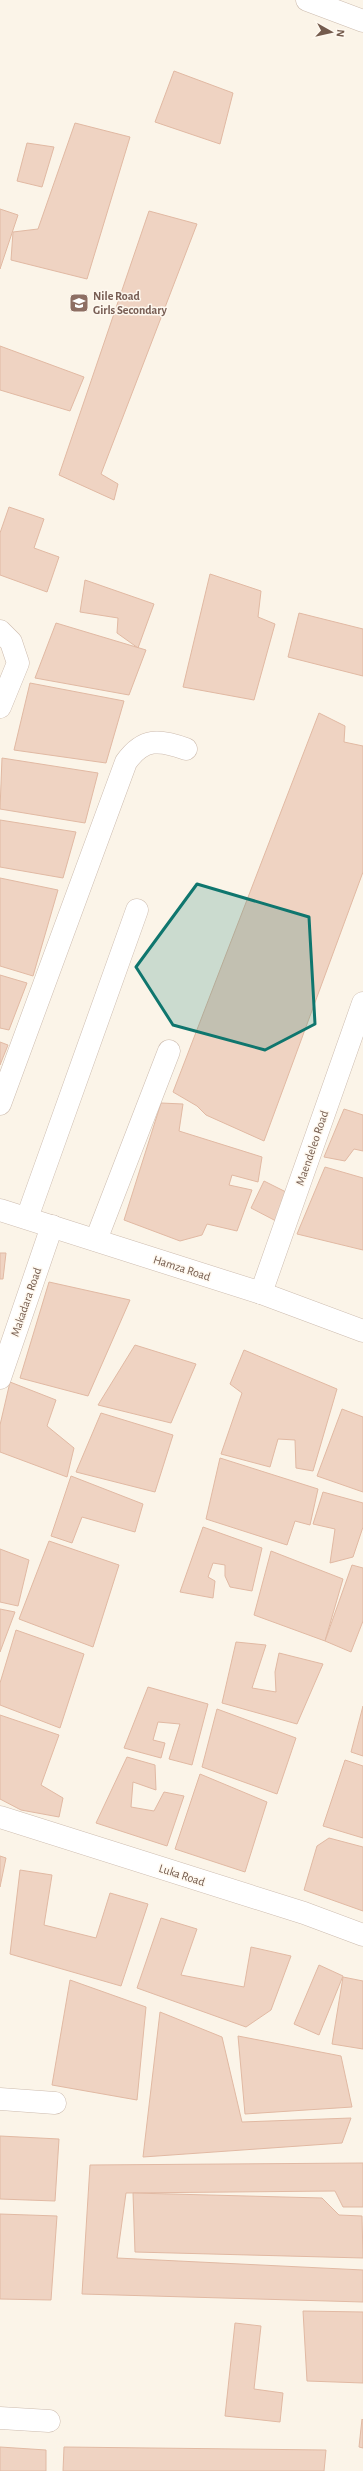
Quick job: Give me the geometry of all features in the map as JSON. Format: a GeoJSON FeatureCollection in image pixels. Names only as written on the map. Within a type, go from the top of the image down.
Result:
{"type":"FeatureCollection","features":[{"type":"Feature","properties":{"kind":"street"},"geometry":{"type":"LineString","coordinates":[[307,0],[363,21]]}},
{"type":"Feature","properties":{"kind":"street"},"geometry":{"type":"LineString","coordinates":[[0,631],[11,642],[18,663],[0,706]]}},
{"type":"Feature","properties":{"kind":"street"},"geometry":{"type":"LineString","coordinates":[[0,1104],[126,762],[135,750],[148,743],[172,744],[186,749]]}},
{"type":"Feature","properties":{"kind":"street"},"geometry":{"type":"LineString","coordinates":[[27,1218],[137,910]]}},
{"type":"Feature","properties":{"kind":"street","name":"Maendeleo Road"},"geometry":{"type":"LineString","coordinates":[[261,1294],[363,1003]]}},
{"type":"Feature","properties":{"kind":"street"},"geometry":{"type":"LineString","coordinates":[[96,1240],[169,1051]]}},
{"type":"Feature","properties":{"kind":"street","name":"Hamza Road"},"geometry":{"type":"LineString","coordinates":[[0,1210],[261,1294],[363,1331]]}},
{"type":"Feature","properties":{"kind":"street","name":"Makadara Road"},"geometry":{"type":"LineString","coordinates":[[0,1378],[52,1226]]}},
{"type":"Feature","properties":{"kind":"street","name":"Luka Road"},"geometry":{"type":"LineString","coordinates":[[0,1817],[304,1913],[363,1935]]}},
{"type":"Feature","properties":{"kind":"street"},"geometry":{"type":"LineString","coordinates":[[0,2099],[55,2103]]}},
{"type":"Feature","properties":{"kind":"street"},"geometry":{"type":"LineString","coordinates":[[0,2418],[49,2421]]}},
{"type":"Feature","properties":{"kind":"highlighted area"},"geometry":{"type":"Polygon","coordinates":[[[197,884],[309,917],[315,1024],[265,1050],[173,1025],[136,967],[197,884]]]}},
{"type":"Feature","properties":{"kind":"building"},"geometry":{"type":"Polygon","coordinates":[[[174,71],[233,93],[220,144],[155,122],[174,71]]]}},
{"type":"Feature","properties":{"kind":"building"},"geometry":{"type":"Polygon","coordinates":[[[75,123],[130,137],[87,279],[11,260],[13,232],[38,229],[75,123]]]}},
{"type":"Feature","properties":{"kind":"building"},"geometry":{"type":"Polygon","coordinates":[[[27,143],[54,147],[42,187],[17,181],[27,143]]]}},
{"type":"Feature","properties":{"kind":"building"},"geometry":{"type":"Polygon","coordinates":[[[0,209],[18,215],[0,269],[0,209]]]}},
{"type":"Feature","properties":{"kind":"building"},"geometry":{"type":"Polygon","coordinates":[[[149,211],[197,224],[101,474],[118,484],[114,500],[59,475],[149,211]]]}},
{"type":"Feature","properties":{"kind":"building"},"geometry":{"type":"Polygon","coordinates":[[[0,346],[84,377],[70,411],[0,390],[0,346]]]}},
{"type":"Feature","properties":{"kind":"building"},"geometry":{"type":"Polygon","coordinates":[[[9,507],[44,519],[34,548],[59,557],[47,592],[0,575],[0,533],[9,507]]]}},
{"type":"Feature","properties":{"kind":"building"},"geometry":{"type":"Polygon","coordinates":[[[210,574],[261,591],[258,617],[275,624],[254,700],[183,687],[210,574]]]}},
{"type":"Feature","properties":{"kind":"building"},"geometry":{"type":"Polygon","coordinates":[[[85,580],[154,604],[138,648],[117,633],[118,618],[80,612],[85,580]]]}},
{"type":"Feature","properties":{"kind":"building"},"geometry":{"type":"Polygon","coordinates":[[[299,613],[363,629],[363,676],[288,657],[299,613]]]}},
{"type":"Feature","properties":{"kind":"building"},"geometry":{"type":"Polygon","coordinates":[[[56,623],[146,650],[129,695],[35,678],[56,623]]]}},
{"type":"Feature","properties":{"kind":"building"},"geometry":{"type":"Polygon","coordinates":[[[30,683],[124,701],[106,763],[14,750],[30,683]]]}},
{"type":"Feature","properties":{"kind":"building"},"geometry":{"type":"Polygon","coordinates":[[[319,713],[345,726],[344,742],[363,746],[363,872],[264,1141],[206,1115],[197,1106],[173,1092],[319,713]]]}},
{"type":"Feature","properties":{"kind":"building"},"geometry":{"type":"Polygon","coordinates":[[[2,758],[98,773],[85,823],[0,809],[2,758]]]}},
{"type":"Feature","properties":{"kind":"building"},"geometry":{"type":"Polygon","coordinates":[[[0,820],[76,832],[63,878],[0,867],[0,820]]]}},
{"type":"Feature","properties":{"kind":"building"},"geometry":{"type":"Polygon","coordinates":[[[0,878],[58,890],[33,976],[0,966],[0,878]]]}},
{"type":"Feature","properties":{"kind":"building"},"geometry":{"type":"Polygon","coordinates":[[[0,975],[27,983],[9,1030],[0,1028],[0,975]]]}},
{"type":"Feature","properties":{"kind":"building"},"geometry":{"type":"Polygon","coordinates":[[[0,1042],[8,1045],[0,1065],[0,1042]]]}},
{"type":"Feature","properties":{"kind":"building"},"geometry":{"type":"Polygon","coordinates":[[[161,1103],[183,1104],[179,1131],[262,1157],[258,1182],[232,1175],[229,1185],[252,1190],[237,1231],[207,1224],[202,1235],[180,1241],[124,1220],[161,1103]]]}},
{"type":"Feature","properties":{"kind":"building"},"geometry":{"type":"Polygon","coordinates":[[[344,1109],[363,1115],[363,1151],[354,1149],[345,1161],[324,1157],[344,1109]]]}},
{"type":"Feature","properties":{"kind":"building"},"geometry":{"type":"Polygon","coordinates":[[[325,1167],[363,1178],[363,1250],[297,1234],[325,1167]]]}},
{"type":"Feature","properties":{"kind":"building"},"geometry":{"type":"Polygon","coordinates":[[[264,1181],[290,1194],[276,1221],[251,1208],[264,1181]]]}},
{"type":"Feature","properties":{"kind":"building"},"geometry":{"type":"Polygon","coordinates":[[[0,1253],[6,1253],[3,1279],[0,1279],[0,1253]]]}},
{"type":"Feature","properties":{"kind":"building"},"geometry":{"type":"Polygon","coordinates":[[[49,1282],[130,1300],[88,1396],[20,1378],[49,1282]]]}},
{"type":"Feature","properties":{"kind":"building"},"geometry":{"type":"Polygon","coordinates":[[[135,1345],[196,1364],[171,1423],[98,1405],[135,1345]]]}},
{"type":"Feature","properties":{"kind":"building"},"geometry":{"type":"Polygon","coordinates":[[[244,1350],[337,1389],[313,1471],[296,1468],[295,1440],[278,1439],[270,1467],[221,1454],[242,1393],[230,1384],[244,1350]]]}},
{"type":"Feature","properties":{"kind":"building"},"geometry":{"type":"Polygon","coordinates":[[[10,1382],[56,1400],[47,1426],[74,1448],[67,1477],[0,1452],[0,1425],[10,1382]]]}},
{"type":"Feature","properties":{"kind":"building"},"geometry":{"type":"Polygon","coordinates":[[[342,1409],[363,1417],[363,1492],[317,1476],[342,1409]]]}},
{"type":"Feature","properties":{"kind":"building"},"geometry":{"type":"Polygon","coordinates":[[[101,1413],[173,1435],[155,1492],[76,1472],[101,1413]]]}},
{"type":"Feature","properties":{"kind":"building"},"geometry":{"type":"Polygon","coordinates":[[[220,1458],[318,1489],[310,1525],[295,1521],[287,1545],[206,1519],[220,1458]]]}},
{"type":"Feature","properties":{"kind":"building"},"geometry":{"type":"Polygon","coordinates":[[[71,1476],[143,1504],[135,1532],[82,1517],[72,1543],[51,1536],[71,1476]]]}},
{"type":"Feature","properties":{"kind":"building"},"geometry":{"type":"Polygon","coordinates":[[[323,1492],[363,1503],[363,1527],[353,1557],[330,1563],[335,1529],[313,1524],[323,1492]]]}},
{"type":"Feature","properties":{"kind":"building"},"geometry":{"type":"Polygon","coordinates":[[[203,1527],[262,1548],[252,1591],[230,1587],[225,1576],[225,1565],[213,1563],[208,1577],[215,1581],[213,1598],[180,1592],[203,1527]]]}},
{"type":"Feature","properties":{"kind":"building"},"geometry":{"type":"Polygon","coordinates":[[[49,1541],[119,1565],[93,1647],[19,1619],[49,1541]]]}},
{"type":"Feature","properties":{"kind":"building"},"geometry":{"type":"Polygon","coordinates":[[[0,1549],[29,1560],[18,1606],[0,1602],[0,1549]]]}},
{"type":"Feature","properties":{"kind":"building"},"geometry":{"type":"Polygon","coordinates":[[[271,1551],[343,1579],[325,1641],[254,1615],[271,1551]]]}},
{"type":"Feature","properties":{"kind":"building"},"geometry":{"type":"Polygon","coordinates":[[[352,1565],[363,1568],[363,1621],[351,1652],[325,1641],[352,1565]]]}},
{"type":"Feature","properties":{"kind":"building"},"geometry":{"type":"Polygon","coordinates":[[[0,1609],[15,1612],[0,1652],[0,1609]]]}},
{"type":"Feature","properties":{"kind":"building"},"geometry":{"type":"Polygon","coordinates":[[[16,1630],[84,1654],[60,1728],[0,1705],[0,1683],[16,1630]]]}},
{"type":"Feature","properties":{"kind":"building"},"geometry":{"type":"Polygon","coordinates":[[[236,1642],[266,1645],[252,1688],[276,1692],[275,1672],[279,1653],[323,1664],[297,1724],[222,1703],[236,1642]]]}},
{"type":"Feature","properties":{"kind":"building"},"geometry":{"type":"Polygon","coordinates":[[[148,1687],[208,1704],[192,1765],[169,1759],[180,1724],[158,1722],[153,1740],[165,1743],[161,1758],[124,1748],[148,1687]]]}},
{"type":"Feature","properties":{"kind":"building"},"geometry":{"type":"Polygon","coordinates":[[[363,1706],[363,1756],[351,1752],[363,1706]]]}},
{"type":"Feature","properties":{"kind":"building"},"geometry":{"type":"Polygon","coordinates":[[[217,1709],[296,1738],[277,1794],[202,1767],[217,1709]]]}},
{"type":"Feature","properties":{"kind":"building"},"geometry":{"type":"Polygon","coordinates":[[[0,1715],[59,1735],[41,1785],[63,1798],[59,1817],[21,1810],[0,1799],[0,1715]]]}},
{"type":"Feature","properties":{"kind":"building"},"geometry":{"type":"Polygon","coordinates":[[[127,1757],[155,1765],[156,1790],[133,1782],[131,1807],[154,1811],[164,1792],[184,1796],[167,1846],[96,1823],[127,1757]]]}},
{"type":"Feature","properties":{"kind":"building"},"geometry":{"type":"Polygon","coordinates":[[[345,1760],[363,1766],[363,1838],[323,1826],[345,1760]]]}},
{"type":"Feature","properties":{"kind":"building"},"geometry":{"type":"Polygon","coordinates":[[[200,1774],[267,1802],[245,1872],[175,1849],[200,1774]]]}},
{"type":"Feature","properties":{"kind":"building"},"geometry":{"type":"Polygon","coordinates":[[[329,1838],[363,1847],[363,1911],[304,1890],[317,1846],[329,1838]]]}},
{"type":"Feature","properties":{"kind":"building"},"geometry":{"type":"Polygon","coordinates":[[[0,1856],[6,1858],[0,1887],[0,1856]]]}},
{"type":"Feature","properties":{"kind":"building"},"geometry":{"type":"Polygon","coordinates":[[[20,1870],[52,1875],[44,1925],[96,1938],[110,1893],[148,1904],[121,1986],[10,1954],[20,1870]]]}},
{"type":"Feature","properties":{"kind":"building"},"geometry":{"type":"Polygon","coordinates":[[[161,1918],[197,1929],[181,1975],[244,1987],[251,1947],[291,1956],[271,2010],[246,2027],[137,1988],[161,1918]]]}},
{"type":"Feature","properties":{"kind":"building"},"geometry":{"type":"Polygon","coordinates":[[[319,1965],[343,1976],[319,2035],[294,2024],[319,1965]]]}},
{"type":"Feature","properties":{"kind":"building"},"geometry":{"type":"Polygon","coordinates":[[[343,1977],[363,1981],[363,2049],[332,2044],[343,1977]]]}},
{"type":"Feature","properties":{"kind":"building"},"geometry":{"type":"Polygon","coordinates":[[[70,1980],[146,2007],[137,2100],[52,2085],[70,1980]]]}},
{"type":"Feature","properties":{"kind":"building"},"geometry":{"type":"Polygon","coordinates":[[[160,2012],[222,2037],[242,2122],[351,2118],[342,2143],[143,2157],[160,2012]]]}},
{"type":"Feature","properties":{"kind":"building"},"geometry":{"type":"Polygon","coordinates":[[[238,2036],[341,2056],[352,2107],[245,2114],[238,2036]]]}},
{"type":"Feature","properties":{"kind":"building"},"geometry":{"type":"Polygon","coordinates":[[[0,2136],[59,2139],[55,2201],[0,2199],[0,2136]]]}},
{"type":"Feature","properties":{"kind":"building"},"geometry":{"type":"Polygon","coordinates":[[[363,2163],[363,2207],[343,2207],[335,2191],[126,2193],[117,2258],[363,2270],[363,2302],[82,2294],[90,2165],[363,2163]]]}},
{"type":"Feature","properties":{"kind":"building"},"geometry":{"type":"Polygon","coordinates":[[[133,2193],[322,2198],[339,2215],[362,2216],[363,2258],[135,2252],[133,2193]]]}},
{"type":"Feature","properties":{"kind":"building"},"geometry":{"type":"Polygon","coordinates":[[[0,2214],[57,2216],[51,2300],[0,2299],[0,2214]]]}},
{"type":"Feature","properties":{"kind":"building"},"geometry":{"type":"Polygon","coordinates":[[[303,2311],[363,2312],[363,2383],[307,2381],[303,2311]]]}},
{"type":"Feature","properties":{"kind":"building"},"geometry":{"type":"Polygon","coordinates":[[[235,2323],[261,2326],[254,2389],[283,2393],[280,2422],[225,2416],[235,2323]]]}},
{"type":"Feature","properties":{"kind":"building"},"geometry":{"type":"Polygon","coordinates":[[[362,2419],[363,2420],[363,2448],[359,2447],[362,2419]]]}},
{"type":"Feature","properties":{"kind":"building"},"geometry":{"type":"Polygon","coordinates":[[[0,2447],[46,2450],[46,2471],[0,2471],[0,2447]]]}},
{"type":"Feature","properties":{"kind":"building"},"geometry":{"type":"Polygon","coordinates":[[[64,2447],[326,2450],[324,2471],[63,2471],[64,2447]]]}},
{"type":"Feature","properties":{"kind":"place","name":"Nile Road Girls Secondary"},"geometry":{"type":"Point","coordinates":[79,303]}}]}
